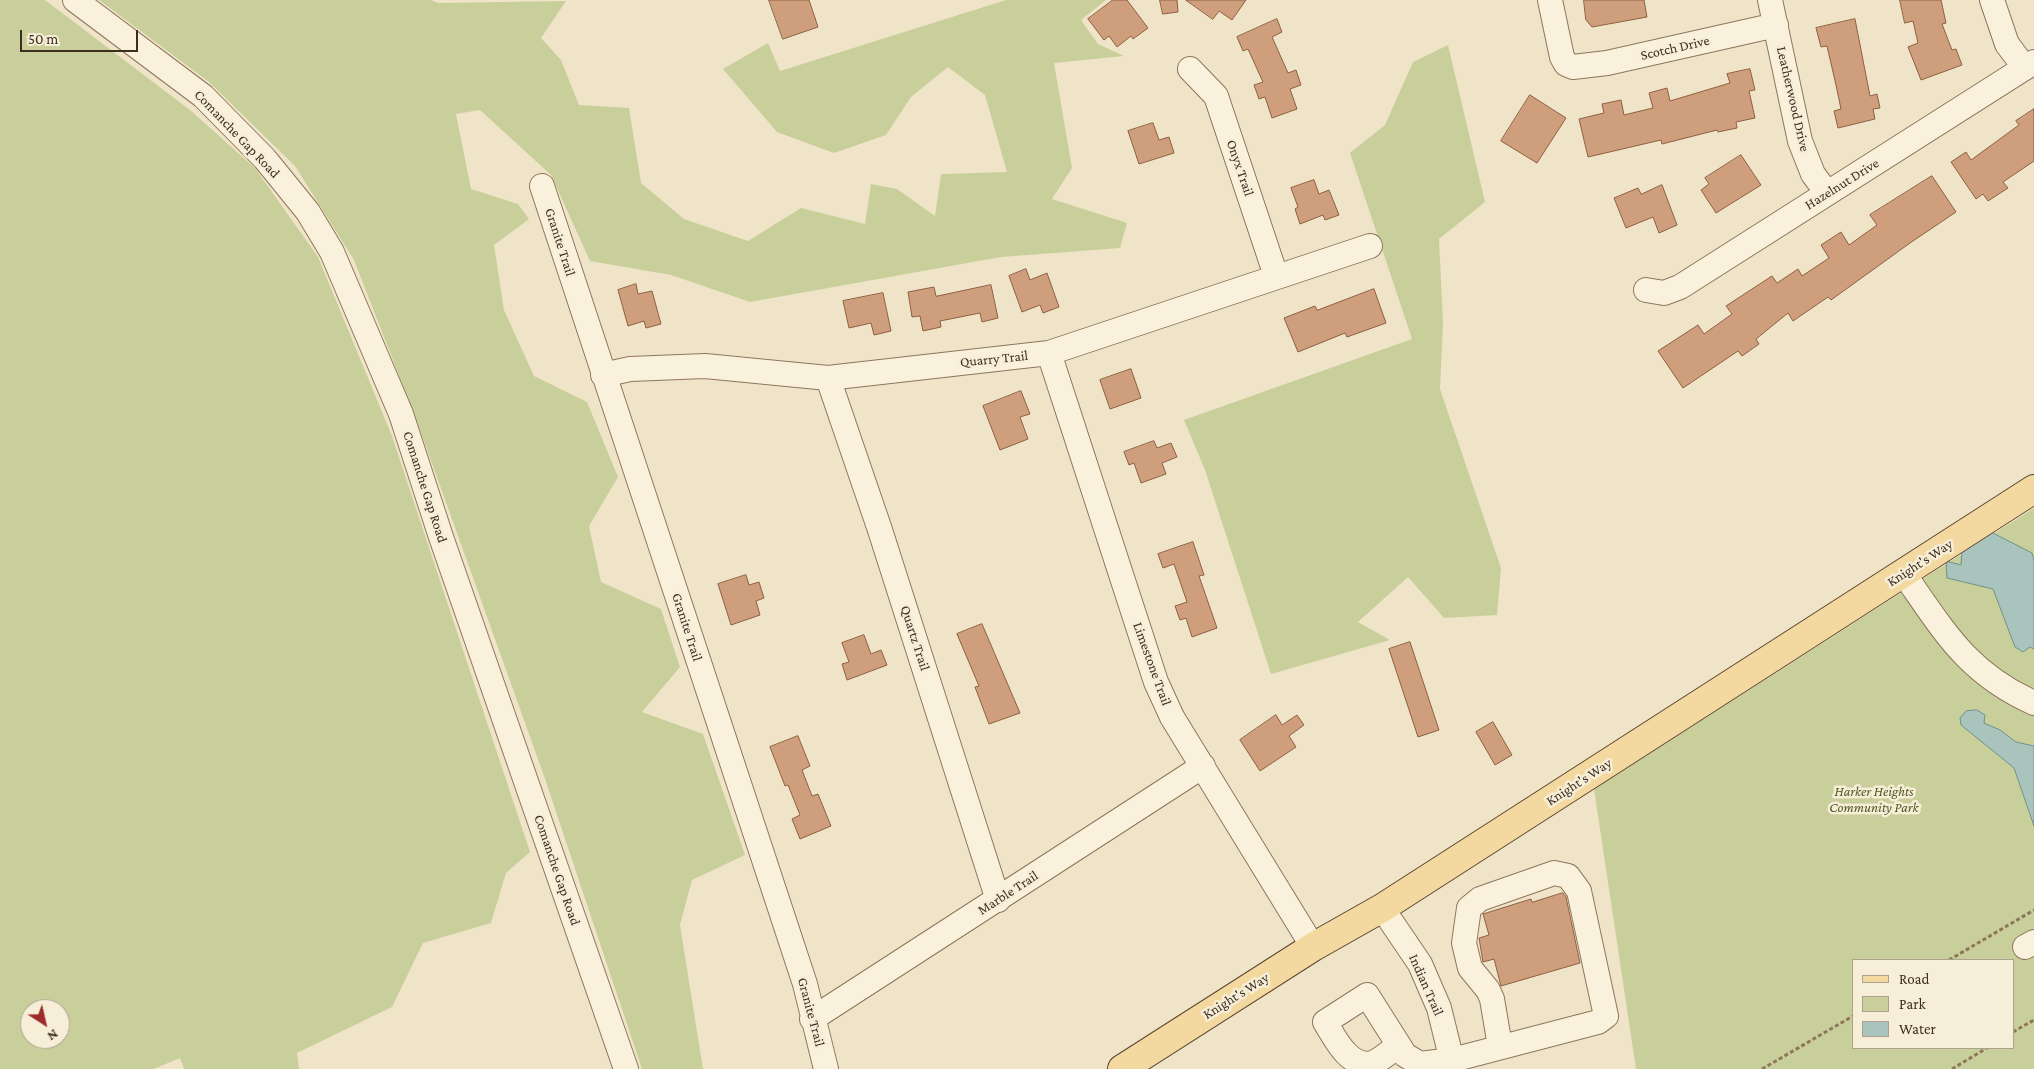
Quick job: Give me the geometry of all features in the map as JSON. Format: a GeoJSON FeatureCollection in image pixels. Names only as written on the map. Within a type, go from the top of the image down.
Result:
{"type":"FeatureCollection","features":[{"type":"Feature","properties":{"kind":"main road","name":"Knight's Way"},"geometry":{"type":"LineString","coordinates":[[1122,1069],[1313,947],[1382,908],[2034,489]]}},
{"type":"Feature","properties":{"kind":"street","name":"Comanche Gap Road"},"geometry":{"type":"LineString","coordinates":[[75,0],[203,96],[271,167],[308,212],[332,252],[401,414],[441,536],[626,1069]]}},
{"type":"Feature","properties":{"kind":"street","name":"Scotch Drive"},"geometry":{"type":"LineString","coordinates":[[1550,0],[1562,57],[1566,64],[1573,67],[1607,63],[1776,25]]}},
{"type":"Feature","properties":{"kind":"street","name":"Leatherwood Drive"},"geometry":{"type":"LineString","coordinates":[[1770,0],[1800,141],[1813,174],[1827,193]]}},
{"type":"Feature","properties":{"kind":"street"},"geometry":{"type":"LineString","coordinates":[[1992,0],[2007,44],[2029,65]]}},
{"type":"Feature","properties":{"kind":"street","name":"Hazelnut Drive"},"geometry":{"type":"LineString","coordinates":[[1646,290],[1664,292],[1680,287],[2029,65]]}},
{"type":"Feature","properties":{"kind":"street","name":"Onyx Trail"},"geometry":{"type":"LineString","coordinates":[[1190,69],[1216,96],[1276,276]]}},
{"type":"Feature","properties":{"kind":"street","name":"Granite Trail"},"geometry":{"type":"LineString","coordinates":[[542,186],[805,984],[812,1019],[826,1069]]}},
{"type":"Feature","properties":{"kind":"street","name":"Quarry Trail"},"geometry":{"type":"LineString","coordinates":[[603,375],[630,369],[705,366],[828,378],[1049,353],[1370,246]]}},
{"type":"Feature","properties":{"kind":"street","name":"Limestone Trail"},"geometry":{"type":"LineString","coordinates":[[1049,353],[1156,682],[1172,717],[1313,947]]}},
{"type":"Feature","properties":{"kind":"street","name":"Quartz Trail"},"geometry":{"type":"LineString","coordinates":[[828,378],[884,539],[998,900]]}},
{"type":"Feature","properties":{"kind":"street"},"geometry":{"type":"LineString","coordinates":[[1904,574],[1959,651],[1990,678],[2034,703]]}},
{"type":"Feature","properties":{"kind":"street","name":"Marble Trail"},"geometry":{"type":"LineString","coordinates":[[812,1019],[1203,766]]}},
{"type":"Feature","properties":{"kind":"street"},"geometry":{"type":"LineString","coordinates":[[1398,1046],[1405,1055],[1420,1064],[1453,1064],[1500,1046],[1598,1022],[1606,1016],[1579,891],[1568,876],[1554,873],[1480,899],[1469,908],[1464,943],[1470,968],[1488,990],[1500,1046]]}},
{"type":"Feature","properties":{"kind":"street","name":"Indian Trail"},"geometry":{"type":"LineString","coordinates":[[1382,908],[1420,964],[1439,1008],[1453,1064]]}},
{"type":"Feature","properties":{"kind":"path"},"geometry":{"type":"LineString","coordinates":[[1951,959],[2034,910]]}},
{"type":"Feature","properties":{"kind":"path"},"geometry":{"type":"LineString","coordinates":[[1762,1069],[1852,1017]]}},
{"type":"Feature","properties":{"kind":"path"},"geometry":{"type":"LineString","coordinates":[[2014,1031],[2034,1020]]}},
{"type":"Feature","properties":{"kind":"path"},"geometry":{"type":"LineString","coordinates":[[1952,1069],[1985,1049]]}},
{"type":"Feature","properties":{"kind":"green space"},"geometry":{"type":"Polygon","coordinates":[[[0,0],[45,0],[190,110],[255,168],[318,257],[392,436],[530,852],[506,873],[491,923],[423,943],[392,1007],[297,1053],[299,1069],[184,1069],[180,1058],[154,1069],[0,1069],[0,0]]]}},
{"type":"Feature","properties":{"kind":"green space"},"geometry":{"type":"Polygon","coordinates":[[[99,0],[431,0],[438,3],[566,1],[541,38],[561,60],[579,105],[629,108],[641,183],[684,219],[748,241],[801,208],[865,224],[871,184],[897,189],[935,216],[941,174],[1007,172],[985,95],[948,67],[911,97],[886,135],[834,153],[777,132],[723,69],[768,43],[780,71],[1006,0],[1106,0],[1081,20],[1098,44],[1124,56],[1054,63],[1072,168],[1052,199],[1127,223],[1120,248],[1001,257],[750,302],[671,275],[590,261],[551,175],[480,110],[456,114],[471,189],[518,204],[529,219],[494,245],[504,310],[534,376],[587,402],[618,477],[589,526],[601,582],[661,609],[680,667],[642,712],[703,734],[745,855],[692,880],[680,925],[703,1069],[642,1069],[544,776],[419,427],[354,260],[295,166],[209,82],[99,0]]]}},
{"type":"Feature","properties":{"kind":"green space"},"geometry":{"type":"Polygon","coordinates":[[[1448,45],[1485,202],[1439,239],[1443,323],[1440,389],[1501,568],[1497,615],[1444,618],[1408,577],[1358,622],[1390,640],[1271,674],[1205,470],[1184,420],[1412,339],[1350,153],[1385,125],[1413,62],[1448,45]]]}},
{"type":"Feature","properties":{"kind":"green space","name":"Harker Heights Community Park"},"geometry":{"type":"Polygon","coordinates":[[[2034,508],[2034,1069],[1636,1069],[1594,789],[2034,508]]]}},
{"type":"Feature","properties":{"kind":"water"},"geometry":{"type":"Polygon","coordinates":[[[1991,532],[2032,553],[2034,560],[2034,649],[2030,647],[2023,652],[2015,647],[1993,589],[1947,578],[1946,561],[1961,565],[1962,551],[1991,532]]]}},
{"type":"Feature","properties":{"kind":"water"},"geometry":{"type":"Polygon","coordinates":[[[1977,710],[1985,715],[1984,723],[2000,730],[2016,742],[2034,746],[2034,826],[2014,768],[1961,725],[1960,718],[1966,711],[1977,710]]]}},
{"type":"Feature","properties":{"kind":"building"},"geometry":{"type":"Polygon","coordinates":[[[769,0],[809,0],[818,27],[783,39],[769,0]]]}},
{"type":"Feature","properties":{"kind":"building"},"geometry":{"type":"Polygon","coordinates":[[[1113,0],[1127,0],[1148,28],[1133,39],[1131,36],[1117,47],[1109,36],[1104,40],[1088,19],[1113,0]]]}},
{"type":"Feature","properties":{"kind":"building"},"geometry":{"type":"Polygon","coordinates":[[[1160,0],[1177,0],[1178,12],[1163,14],[1160,0]]]}},
{"type":"Feature","properties":{"kind":"building"},"geometry":{"type":"Polygon","coordinates":[[[1186,0],[1246,0],[1232,20],[1219,11],[1213,19],[1186,0]]]}},
{"type":"Feature","properties":{"kind":"building"},"geometry":{"type":"Polygon","coordinates":[[[1584,0],[1644,0],[1647,17],[1592,27],[1586,20],[1584,0]]]}},
{"type":"Feature","properties":{"kind":"building"},"geometry":{"type":"Polygon","coordinates":[[[1900,0],[1941,0],[1946,23],[1942,24],[1952,50],[1956,49],[1962,65],[1921,80],[1908,47],[1918,43],[1913,21],[1905,23],[1900,0]]]}},
{"type":"Feature","properties":{"kind":"building"},"geometry":{"type":"Polygon","coordinates":[[[1277,19],[1282,32],[1272,37],[1288,73],[1296,70],[1301,85],[1290,89],[1297,109],[1272,118],[1265,97],[1259,99],[1254,85],[1263,82],[1248,49],[1243,51],[1237,37],[1277,19]]]}},
{"type":"Feature","properties":{"kind":"building"},"geometry":{"type":"Polygon","coordinates":[[[1855,19],[1870,96],[1877,94],[1880,108],[1873,109],[1875,119],[1838,128],[1834,111],[1841,109],[1836,85],[1827,46],[1821,47],[1816,28],[1855,19]]]}},
{"type":"Feature","properties":{"kind":"building"},"geometry":{"type":"Polygon","coordinates":[[[1750,69],[1755,90],[1749,91],[1755,118],[1736,122],[1737,128],[1718,132],[1717,130],[1662,144],[1661,140],[1588,157],[1579,119],[1604,113],[1602,104],[1621,100],[1624,115],[1653,108],[1649,93],[1667,88],[1670,101],[1730,83],[1727,74],[1750,69]]]}},
{"type":"Feature","properties":{"kind":"building"},"geometry":{"type":"Polygon","coordinates":[[[1530,95],[1566,118],[1537,163],[1501,141],[1530,95]]]}},
{"type":"Feature","properties":{"kind":"building"},"geometry":{"type":"Polygon","coordinates":[[[2034,109],[2034,161],[2003,182],[2008,188],[1988,201],[1983,194],[1976,199],[1951,162],[1966,152],[1971,160],[2019,125],[2016,121],[2034,109]]]}},
{"type":"Feature","properties":{"kind":"building"},"geometry":{"type":"Polygon","coordinates":[[[1153,123],[1159,140],[1169,137],[1174,153],[1139,164],[1128,131],[1153,123]]]}},
{"type":"Feature","properties":{"kind":"building"},"geometry":{"type":"Polygon","coordinates":[[[1741,155],[1761,185],[1716,213],[1701,190],[1709,184],[1705,178],[1741,155]]]}},
{"type":"Feature","properties":{"kind":"building"},"geometry":{"type":"Polygon","coordinates":[[[1932,176],[1956,212],[1831,300],[1828,297],[1793,321],[1788,313],[1756,339],[1759,344],[1742,356],[1738,351],[1683,388],[1658,351],[1698,325],[1704,334],[1732,314],[1726,306],[1772,276],[1777,283],[1798,269],[1802,276],[1829,258],[1821,245],[1841,232],[1849,245],[1877,225],[1870,215],[1932,176]]]}},
{"type":"Feature","properties":{"kind":"building"},"geometry":{"type":"Polygon","coordinates":[[[1314,180],[1319,194],[1329,190],[1339,215],[1325,220],[1323,215],[1300,224],[1295,209],[1298,207],[1291,188],[1314,180]]]}},
{"type":"Feature","properties":{"kind":"building"},"geometry":{"type":"Polygon","coordinates":[[[1662,185],[1677,225],[1659,233],[1653,217],[1626,228],[1614,198],[1638,188],[1641,194],[1662,185]]]}},
{"type":"Feature","properties":{"kind":"building"},"geometry":{"type":"Polygon","coordinates":[[[1026,269],[1030,280],[1047,273],[1059,307],[1043,313],[1040,305],[1022,312],[1009,276],[1026,269]]]}},
{"type":"Feature","properties":{"kind":"building"},"geometry":{"type":"Polygon","coordinates":[[[636,284],[638,294],[652,291],[661,324],[646,328],[644,321],[628,326],[618,290],[636,284]]]}},
{"type":"Feature","properties":{"kind":"building"},"geometry":{"type":"Polygon","coordinates":[[[991,285],[998,318],[982,322],[980,313],[940,321],[941,327],[923,331],[920,316],[912,317],[908,292],[934,287],[936,296],[991,285]]]}},
{"type":"Feature","properties":{"kind":"building"},"geometry":{"type":"Polygon","coordinates":[[[1374,289],[1386,323],[1347,337],[1345,333],[1298,352],[1284,318],[1315,306],[1317,310],[1374,289]]]}},
{"type":"Feature","properties":{"kind":"building"},"geometry":{"type":"Polygon","coordinates":[[[883,293],[891,331],[874,335],[871,323],[849,328],[843,301],[883,293]]]}},
{"type":"Feature","properties":{"kind":"building"},"geometry":{"type":"Polygon","coordinates":[[[1131,369],[1141,398],[1110,409],[1100,380],[1131,369]]]}},
{"type":"Feature","properties":{"kind":"building"},"geometry":{"type":"Polygon","coordinates":[[[1021,391],[1030,414],[1020,417],[1028,439],[1000,450],[983,406],[1021,391]]]}},
{"type":"Feature","properties":{"kind":"building"},"geometry":{"type":"Polygon","coordinates":[[[1154,441],[1157,448],[1171,443],[1177,457],[1162,463],[1166,474],[1141,483],[1134,463],[1129,465],[1124,452],[1154,441]]]}},
{"type":"Feature","properties":{"kind":"building"},"geometry":{"type":"Polygon","coordinates":[[[1193,542],[1204,575],[1199,576],[1217,628],[1192,637],[1186,618],[1180,620],[1175,606],[1187,602],[1174,564],[1163,568],[1158,554],[1193,542]]]}},
{"type":"Feature","properties":{"kind":"building"},"geometry":{"type":"Polygon","coordinates":[[[746,575],[749,585],[759,582],[764,598],[756,601],[760,615],[731,625],[718,584],[746,575]]]}},
{"type":"Feature","properties":{"kind":"building"},"geometry":{"type":"Polygon","coordinates":[[[982,624],[1020,713],[989,724],[975,687],[979,686],[957,634],[982,624]]]}},
{"type":"Feature","properties":{"kind":"building"},"geometry":{"type":"Polygon","coordinates":[[[864,635],[871,654],[881,650],[887,665],[847,680],[842,664],[849,662],[842,643],[864,635]]]}},
{"type":"Feature","properties":{"kind":"building"},"geometry":{"type":"Polygon","coordinates":[[[1410,642],[1439,730],[1418,737],[1389,649],[1410,642]]]}},
{"type":"Feature","properties":{"kind":"building"},"geometry":{"type":"Polygon","coordinates":[[[1276,715],[1282,725],[1297,715],[1304,725],[1289,736],[1296,747],[1260,771],[1240,740],[1276,715]]]}},
{"type":"Feature","properties":{"kind":"building"},"geometry":{"type":"Polygon","coordinates":[[[1493,722],[1512,755],[1495,765],[1476,732],[1493,722]]]}},
{"type":"Feature","properties":{"kind":"building"},"geometry":{"type":"Polygon","coordinates":[[[798,736],[810,766],[802,770],[812,796],[818,794],[831,826],[800,839],[792,819],[800,815],[788,785],[785,786],[770,747],[798,736]]]}},
{"type":"Feature","properties":{"kind":"building"},"geometry":{"type":"Polygon","coordinates":[[[1563,893],[1566,897],[1580,963],[1501,986],[1494,959],[1483,962],[1479,938],[1489,935],[1483,914],[1531,899],[1532,902],[1563,893]]]}}]}
